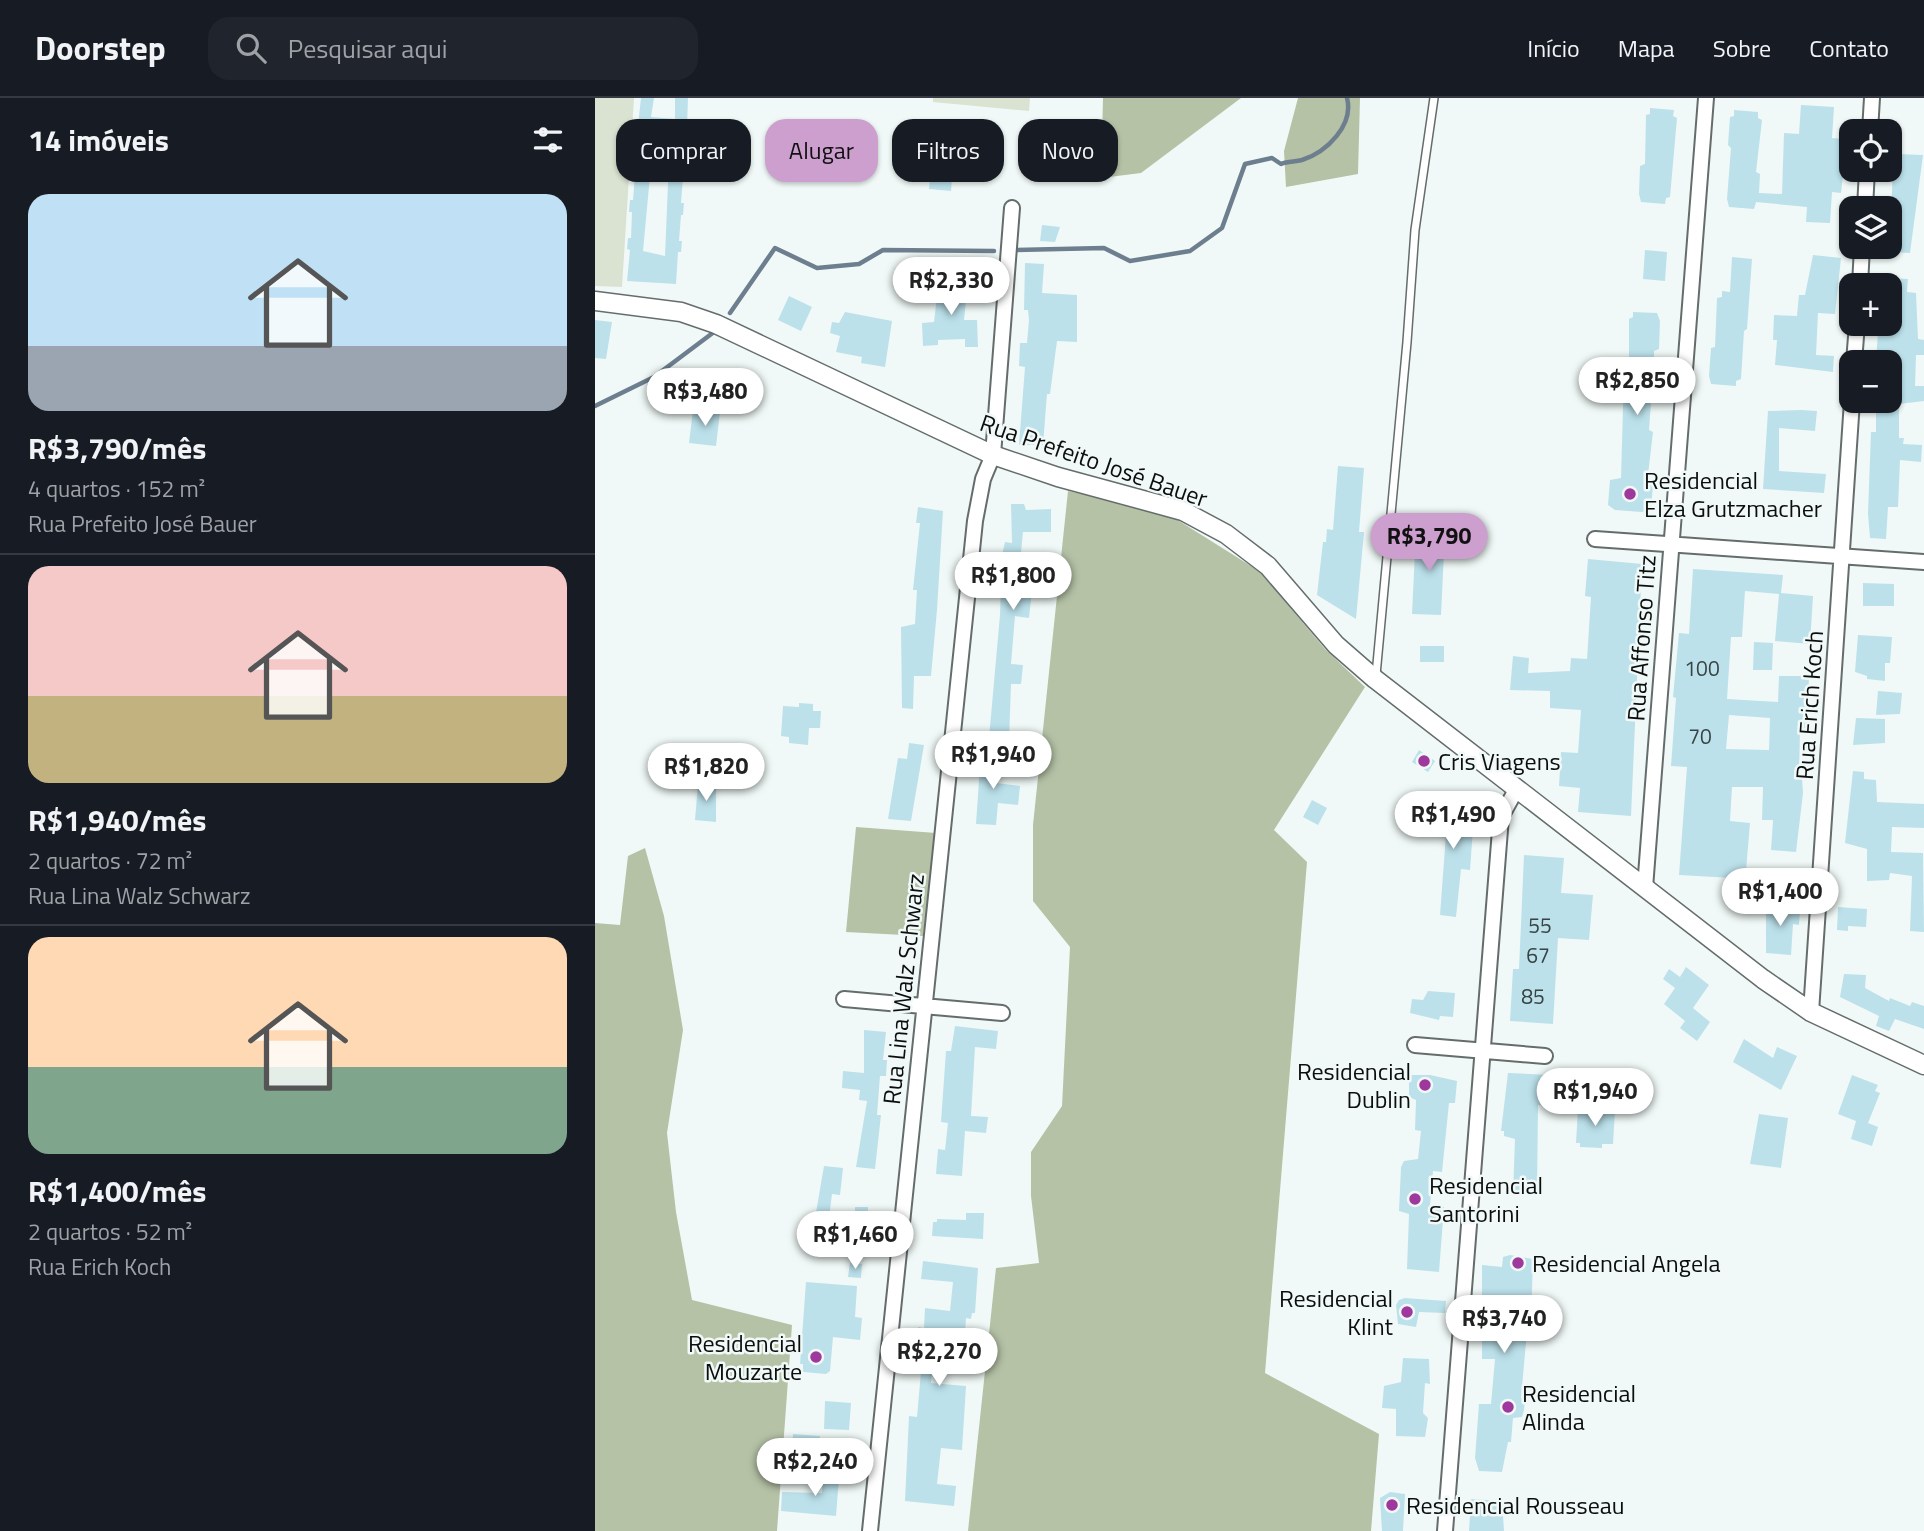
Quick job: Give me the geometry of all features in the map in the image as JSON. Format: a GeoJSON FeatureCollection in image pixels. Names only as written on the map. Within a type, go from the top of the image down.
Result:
{"type":"FeatureCollection","features":[{"type":"Feature","properties":{"kind":"street","name":"Rua Affonso Titz"},"geometry":{"type":"LineString","coordinates":[[1645,888],[1706,98]]}},
{"type":"Feature","properties":{"kind":"street"},"geometry":{"type":"LineString","coordinates":[[1871,119],[1872,98]]}},
{"type":"Feature","properties":{"kind":"street","name":"Rua Lina Walz Schwarz"},"geometry":{"type":"LineString","coordinates":[[870,1531],[975,521],[983,479],[993,455],[1012,208]]}},
{"type":"Feature","properties":{"kind":"street","name":"Rua Prefeito José Bauer"},"geometry":{"type":"LineString","coordinates":[[595,301],[681,312],[716,324],[993,455],[1058,477],[1183,511],[1226,534],[1268,566],[1336,645],[1516,790],[1811,1012],[1924,1065]]}},
{"type":"Feature","properties":{"kind":"street","name":"Rua Erich Koch"},"geometry":{"type":"LineString","coordinates":[[1811,1012],[1851,413]]}},
{"type":"Feature","properties":{"kind":"street"},"geometry":{"type":"LineString","coordinates":[[1595,539],[1924,562]]}},
{"type":"Feature","properties":{"kind":"street"},"geometry":{"type":"LineString","coordinates":[[1445,1531],[1501,817],[1516,790]]}},
{"type":"Feature","properties":{"kind":"street"},"geometry":{"type":"LineString","coordinates":[[843,999],[1002,1013]]}},
{"type":"Feature","properties":{"kind":"street"},"geometry":{"type":"LineString","coordinates":[[1415,1045],[1545,1056]]}},
{"type":"Feature","properties":{"kind":"lane"},"geometry":{"type":"LineString","coordinates":[[1375,679],[1415,230],[1434,98]]}},
{"type":"Feature","properties":{"kind":"green space"},"geometry":{"type":"Polygon","coordinates":[[[595,98],[634,98],[633,119],[616,119],[616,182],[629,182],[622,287],[595,286],[595,98]]]}},
{"type":"Feature","properties":{"kind":"green space"},"geometry":{"type":"Polygon","coordinates":[[[933,98],[1030,98],[1029,111],[933,102],[933,98]]]}},
{"type":"Feature","properties":{"kind":"green space"},"geometry":{"type":"Polygon","coordinates":[[[1103,98],[1241,98],[1141,173],[1118,176],[1118,119],[1102,119],[1103,98]]]}},
{"type":"Feature","properties":{"kind":"green space"},"geometry":{"type":"Polygon","coordinates":[[[1298,98],[1360,98],[1358,174],[1286,187],[1284,151],[1298,98]]]}},
{"type":"Feature","properties":{"kind":"green space"},"geometry":{"type":"Polygon","coordinates":[[[1068,491],[1133,505],[1176,519],[1259,571],[1325,649],[1365,687],[1274,830],[1307,862],[1265,1373],[1379,1434],[1371,1531],[968,1531],[996,1268],[1039,1263],[1031,1196],[1031,1152],[1062,1106],[1070,947],[1033,901],[1033,825],[1068,491]]]}},
{"type":"Feature","properties":{"kind":"green space"},"geometry":{"type":"Polygon","coordinates":[[[856,827],[936,833],[923,936],[846,932],[856,827]]]}},
{"type":"Feature","properties":{"kind":"green space"},"geometry":{"type":"Polygon","coordinates":[[[645,848],[664,916],[683,1030],[667,1133],[676,1212],[692,1300],[792,1325],[777,1531],[595,1531],[595,923],[620,925],[628,856],[645,848]]]}},
{"type":"Feature","properties":{"kind":"building"},"geometry":{"type":"Polygon","coordinates":[[[641,98],[654,98],[651,117],[675,119],[639,119],[641,98]]]}},
{"type":"Feature","properties":{"kind":"building"},"geometry":{"type":"Polygon","coordinates":[[[675,98],[688,98],[687,119],[675,119],[675,98]]]}},
{"type":"Feature","properties":{"kind":"building"},"geometry":{"type":"Polygon","coordinates":[[[1801,105],[1834,107],[1832,138],[1839,138],[1839,182],[1842,182],[1841,193],[1832,192],[1830,223],[1806,222],[1807,207],[1756,202],[1754,209],[1729,207],[1727,199],[1731,148],[1728,145],[1730,117],[1734,116],[1734,110],[1758,112],[1758,118],[1762,120],[1756,172],[1760,174],[1759,193],[1782,194],[1784,133],[1799,134],[1801,105]]]}},
{"type":"Feature","properties":{"kind":"building"},"geometry":{"type":"Polygon","coordinates":[[[1650,108],[1674,110],[1673,116],[1677,118],[1670,197],[1666,198],[1665,204],[1641,202],[1639,194],[1640,166],[1645,164],[1646,115],[1650,114],[1650,108]]]}},
{"type":"Feature","properties":{"kind":"building"},"geometry":{"type":"Polygon","coordinates":[[[1902,154],[1923,155],[1910,253],[1902,253],[1902,196],[1892,196],[1892,182],[1902,182],[1902,154]]]}},
{"type":"Feature","properties":{"kind":"building"},"geometry":{"type":"Polygon","coordinates":[[[634,182],[649,182],[643,251],[665,256],[668,182],[683,182],[681,203],[684,203],[679,241],[682,241],[681,252],[678,252],[676,284],[627,281],[630,250],[627,249],[628,238],[631,238],[632,212],[629,212],[630,200],[633,200],[634,182]]]}},
{"type":"Feature","properties":{"kind":"building"},"geometry":{"type":"Polygon","coordinates":[[[930,182],[952,182],[951,191],[929,189],[930,182]]]}},
{"type":"Feature","properties":{"kind":"building"},"geometry":{"type":"Polygon","coordinates":[[[1042,225],[1060,227],[1055,242],[1040,241],[1042,225]]]}},
{"type":"Feature","properties":{"kind":"building"},"geometry":{"type":"Polygon","coordinates":[[[1645,250],[1667,252],[1665,281],[1643,279],[1645,250]]]}},
{"type":"Feature","properties":{"kind":"building"},"geometry":{"type":"Polygon","coordinates":[[[1813,255],[1841,259],[1835,314],[1818,313],[1816,355],[1834,356],[1833,372],[1775,365],[1777,340],[1773,340],[1774,315],[1797,316],[1799,295],[1805,295],[1813,255]]]}},
{"type":"Feature","properties":{"kind":"building"},"geometry":{"type":"Polygon","coordinates":[[[1732,257],[1752,259],[1741,379],[1736,381],[1736,386],[1711,384],[1709,376],[1711,348],[1715,347],[1717,298],[1722,297],[1722,291],[1730,292],[1732,257]]]}},
{"type":"Feature","properties":{"kind":"building"},"geometry":{"type":"Polygon","coordinates":[[[1025,263],[1044,264],[1042,293],[1077,295],[1077,342],[1057,341],[1050,394],[1047,394],[1043,445],[1019,445],[1025,367],[1019,366],[1020,343],[1027,343],[1029,320],[1028,310],[1024,310],[1025,263]]]}},
{"type":"Feature","properties":{"kind":"building"},"geometry":{"type":"Polygon","coordinates":[[[960,272],[962,290],[967,290],[964,320],[977,320],[978,347],[965,347],[965,339],[938,340],[938,345],[923,346],[922,323],[934,322],[938,287],[951,289],[949,273],[960,272]]]}},
{"type":"Feature","properties":{"kind":"building"},"geometry":{"type":"Polygon","coordinates":[[[1902,279],[1908,279],[1907,292],[1916,293],[1918,339],[1924,340],[1924,355],[1916,355],[1915,386],[1924,386],[1924,401],[1902,404],[1902,350],[1877,350],[1878,336],[1902,336],[1902,279]]]}},
{"type":"Feature","properties":{"kind":"building"},"geometry":{"type":"Polygon","coordinates":[[[789,296],[812,307],[801,331],[778,320],[789,296]]]}},
{"type":"Feature","properties":{"kind":"building"},"geometry":{"type":"Polygon","coordinates":[[[845,312],[892,321],[885,367],[861,363],[862,357],[836,352],[840,336],[830,333],[832,322],[839,323],[845,312]]]}},
{"type":"Feature","properties":{"kind":"building"},"geometry":{"type":"Polygon","coordinates":[[[1633,312],[1657,313],[1660,321],[1659,349],[1654,351],[1654,402],[1651,402],[1649,430],[1653,432],[1647,483],[1653,485],[1651,509],[1642,512],[1615,510],[1608,505],[1610,480],[1621,478],[1624,372],[1629,370],[1629,319],[1633,317],[1633,312]]]}},
{"type":"Feature","properties":{"kind":"building"},"geometry":{"type":"Polygon","coordinates":[[[595,320],[612,322],[606,359],[595,358],[595,320]]]}},
{"type":"Feature","properties":{"kind":"building"},"geometry":{"type":"Polygon","coordinates":[[[693,410],[720,412],[716,446],[689,443],[693,410]]]}},
{"type":"Feature","properties":{"kind":"building"},"geometry":{"type":"Polygon","coordinates":[[[1768,411],[1817,411],[1815,431],[1779,428],[1779,471],[1826,474],[1824,493],[1763,489],[1768,411]]]}},
{"type":"Feature","properties":{"kind":"building"},"geometry":{"type":"Polygon","coordinates":[[[1876,413],[1899,413],[1899,438],[1904,438],[1903,444],[1922,445],[1921,462],[1900,460],[1898,507],[1888,507],[1886,539],[1870,538],[1868,514],[1871,432],[1876,432],[1876,413]]]}},
{"type":"Feature","properties":{"kind":"building"},"geometry":{"type":"Polygon","coordinates":[[[1338,466],[1364,468],[1359,532],[1364,532],[1356,619],[1317,595],[1323,542],[1326,542],[1327,529],[1333,530],[1338,466]]]}},
{"type":"Feature","properties":{"kind":"building"},"geometry":{"type":"Polygon","coordinates":[[[1011,504],[1024,504],[1026,510],[1051,509],[1051,532],[1023,532],[1019,572],[1040,574],[1038,591],[1032,590],[1029,618],[1015,616],[1011,664],[1023,665],[1021,684],[1011,684],[1009,740],[989,738],[1000,615],[1001,587],[995,587],[1005,542],[1012,543],[1011,504]]]}},
{"type":"Feature","properties":{"kind":"building"},"geometry":{"type":"Polygon","coordinates":[[[918,507],[943,511],[931,676],[914,676],[913,709],[902,708],[901,627],[915,624],[917,590],[913,590],[920,523],[916,523],[918,507]]]}},
{"type":"Feature","properties":{"kind":"building"},"geometry":{"type":"Polygon","coordinates":[[[1416,530],[1445,531],[1441,615],[1412,614],[1416,530]]]}},
{"type":"Feature","properties":{"kind":"building"},"geometry":{"type":"Polygon","coordinates":[[[1588,559],[1642,564],[1631,816],[1578,812],[1580,788],[1559,786],[1561,752],[1578,753],[1581,710],[1550,708],[1550,691],[1510,690],[1513,656],[1529,658],[1528,673],[1570,671],[1571,658],[1587,659],[1591,597],[1585,596],[1588,559]]]}},
{"type":"Feature","properties":{"kind":"building"},"geometry":{"type":"Polygon","coordinates":[[[1693,569],[1783,575],[1781,593],[1813,596],[1810,644],[1775,641],[1779,594],[1745,591],[1742,637],[1731,637],[1727,699],[1778,702],[1779,676],[1809,676],[1807,731],[1800,730],[1799,777],[1802,778],[1803,793],[1796,852],[1771,850],[1773,820],[1762,820],[1763,787],[1732,787],[1730,821],[1750,823],[1745,883],[1764,883],[1763,907],[1731,906],[1732,878],[1679,875],[1687,767],[1671,766],[1676,698],[1673,697],[1679,633],[1689,634],[1693,569]],[[1729,715],[1726,749],[1769,750],[1770,718],[1729,715]]]}},
{"type":"Feature","properties":{"kind":"building"},"geometry":{"type":"Polygon","coordinates":[[[1863,583],[1894,584],[1894,606],[1863,606],[1863,583]]]}},
{"type":"Feature","properties":{"kind":"building"},"geometry":{"type":"Polygon","coordinates":[[[1858,635],[1892,637],[1890,663],[1885,663],[1885,681],[1867,679],[1867,676],[1855,672],[1858,635]]]}},
{"type":"Feature","properties":{"kind":"building"},"geometry":{"type":"Polygon","coordinates":[[[1754,642],[1773,643],[1772,670],[1753,670],[1754,642]]]}},
{"type":"Feature","properties":{"kind":"building"},"geometry":{"type":"Polygon","coordinates":[[[1420,646],[1444,646],[1444,662],[1420,662],[1420,646]]]}},
{"type":"Feature","properties":{"kind":"building"},"geometry":{"type":"Polygon","coordinates":[[[1878,691],[1902,693],[1900,714],[1876,715],[1878,691]]]}},
{"type":"Feature","properties":{"kind":"building"},"geometry":{"type":"Polygon","coordinates":[[[799,703],[813,704],[813,711],[821,711],[820,728],[809,728],[808,745],[789,743],[789,737],[781,736],[783,706],[799,707],[799,703]]]}},
{"type":"Feature","properties":{"kind":"building"},"geometry":{"type":"Polygon","coordinates":[[[1856,718],[1885,719],[1885,743],[1853,745],[1856,718]]]}},
{"type":"Feature","properties":{"kind":"building"},"geometry":{"type":"Polygon","coordinates":[[[909,743],[924,745],[911,821],[888,819],[898,758],[907,759],[909,743]]]}},
{"type":"Feature","properties":{"kind":"building","name":"Cris Viagens"},"geometry":{"type":"Polygon","coordinates":[[[1419,750],[1435,761],[1428,772],[1412,762],[1419,750]]]}},
{"type":"Feature","properties":{"kind":"building"},"geometry":{"type":"Polygon","coordinates":[[[981,752],[997,753],[996,783],[1020,786],[1018,805],[998,803],[996,825],[976,824],[981,752]]]}},
{"type":"Feature","properties":{"kind":"building"},"geometry":{"type":"Polygon","coordinates":[[[1853,771],[1864,772],[1864,779],[1876,780],[1877,802],[1924,804],[1924,828],[1892,827],[1891,852],[1923,853],[1924,932],[1910,931],[1912,876],[1890,873],[1889,880],[1867,881],[1867,849],[1845,843],[1853,771]]]}},
{"type":"Feature","properties":{"kind":"building"},"geometry":{"type":"Polygon","coordinates":[[[698,784],[716,785],[716,822],[695,820],[698,784]]]}},
{"type":"Feature","properties":{"kind":"building"},"geometry":{"type":"Polygon","coordinates":[[[1312,800],[1327,808],[1318,825],[1303,817],[1312,800]]]}},
{"type":"Feature","properties":{"kind":"building"},"geometry":{"type":"Polygon","coordinates":[[[1435,800],[1453,800],[1453,814],[1474,815],[1470,870],[1461,869],[1456,917],[1440,915],[1446,834],[1433,833],[1435,800]]]}},
{"type":"Feature","properties":{"kind":"building"},"geometry":{"type":"Polygon","coordinates":[[[1524,855],[1564,858],[1561,893],[1593,895],[1589,940],[1558,938],[1553,1024],[1510,1021],[1513,969],[1519,969],[1524,855]]]}},
{"type":"Feature","properties":{"kind":"building"},"geometry":{"type":"Polygon","coordinates":[[[1766,902],[1788,903],[1788,908],[1800,909],[1799,925],[1793,924],[1791,955],[1766,953],[1766,902]]]}},
{"type":"Feature","properties":{"kind":"building"},"geometry":{"type":"Polygon","coordinates":[[[1838,907],[1867,909],[1866,927],[1848,926],[1848,931],[1837,930],[1838,907]]]}},
{"type":"Feature","properties":{"kind":"building"},"geometry":{"type":"Polygon","coordinates":[[[1686,967],[1709,985],[1693,1008],[1710,1022],[1697,1041],[1680,1028],[1685,1021],[1664,1004],[1675,988],[1663,979],[1669,969],[1680,977],[1686,967]]]}},
{"type":"Feature","properties":{"kind":"building"},"geometry":{"type":"Polygon","coordinates":[[[1844,974],[1866,975],[1865,988],[1889,1001],[1890,998],[1910,1006],[1912,1002],[1924,1006],[1924,1029],[1895,1019],[1889,1031],[1876,1026],[1879,1016],[1840,997],[1844,974]]]}},
{"type":"Feature","properties":{"kind":"building"},"geometry":{"type":"Polygon","coordinates":[[[1428,991],[1455,993],[1453,1017],[1440,1016],[1439,1020],[1410,1013],[1412,999],[1423,1000],[1428,991]]]}},
{"type":"Feature","properties":{"kind":"building"},"geometry":{"type":"Polygon","coordinates":[[[955,1026],[998,1031],[996,1049],[975,1047],[971,1116],[988,1117],[986,1133],[965,1131],[962,1176],[936,1174],[938,1149],[945,1150],[948,1123],[941,1122],[946,1051],[951,1051],[955,1026]]]}},
{"type":"Feature","properties":{"kind":"building"},"geometry":{"type":"Polygon","coordinates":[[[864,1030],[886,1032],[883,1060],[887,1060],[886,1076],[880,1076],[877,1115],[881,1115],[875,1169],[856,1167],[867,1101],[859,1100],[860,1090],[842,1088],[843,1071],[864,1073],[864,1030]]]}},
{"type":"Feature","properties":{"kind":"building"},"geometry":{"type":"Polygon","coordinates":[[[1744,1039],[1773,1058],[1777,1047],[1797,1056],[1781,1090],[1733,1062],[1744,1039]]]}},
{"type":"Feature","properties":{"kind":"building"},"geometry":{"type":"Polygon","coordinates":[[[1508,1073],[1550,1075],[1547,1106],[1538,1105],[1537,1196],[1513,1194],[1515,1139],[1504,1136],[1504,1131],[1501,1131],[1508,1073]]]}},
{"type":"Feature","properties":{"kind":"building"},"geometry":{"type":"Polygon","coordinates":[[[1409,1075],[1430,1075],[1457,1081],[1455,1103],[1449,1103],[1442,1172],[1433,1171],[1432,1181],[1430,1205],[1444,1207],[1439,1272],[1407,1269],[1409,1214],[1399,1211],[1401,1167],[1404,1161],[1418,1159],[1421,1131],[1415,1130],[1416,1100],[1409,1097],[1409,1075]]]}},
{"type":"Feature","properties":{"kind":"building"},"geometry":{"type":"Polygon","coordinates":[[[1852,1075],[1878,1085],[1875,1091],[1880,1093],[1868,1123],[1878,1127],[1872,1146],[1851,1139],[1856,1121],[1838,1114],[1852,1075]]]}},
{"type":"Feature","properties":{"kind":"building"},"geometry":{"type":"Polygon","coordinates":[[[1578,1108],[1615,1110],[1613,1144],[1602,1144],[1602,1148],[1580,1147],[1580,1143],[1576,1143],[1578,1108]]]}},
{"type":"Feature","properties":{"kind":"building"},"geometry":{"type":"Polygon","coordinates":[[[1759,1114],[1788,1118],[1781,1168],[1750,1164],[1759,1114]]]}},
{"type":"Feature","properties":{"kind":"building"},"geometry":{"type":"Polygon","coordinates":[[[824,1166],[843,1168],[840,1195],[832,1194],[828,1226],[814,1224],[824,1166]]]}},
{"type":"Feature","properties":{"kind":"building"},"geometry":{"type":"Polygon","coordinates":[[[855,1207],[868,1207],[868,1223],[855,1224],[855,1207]]]}},
{"type":"Feature","properties":{"kind":"building"},"geometry":{"type":"Polygon","coordinates":[[[966,1213],[984,1213],[983,1239],[932,1236],[933,1222],[937,1222],[937,1219],[966,1220],[966,1213]]]}},
{"type":"Feature","properties":{"kind":"building"},"geometry":{"type":"Polygon","coordinates":[[[818,1227],[852,1230],[851,1242],[835,1240],[834,1249],[816,1247],[818,1227]]]}},
{"type":"Feature","properties":{"kind":"building"},"geometry":{"type":"Polygon","coordinates":[[[1510,1255],[1533,1259],[1531,1320],[1528,1320],[1521,1398],[1525,1398],[1524,1410],[1522,1417],[1513,1418],[1511,1442],[1508,1442],[1502,1472],[1479,1471],[1475,1458],[1479,1404],[1491,1404],[1495,1359],[1482,1359],[1482,1265],[1502,1267],[1503,1257],[1510,1255]]]}},
{"type":"Feature","properties":{"kind":"building"},"geometry":{"type":"Polygon","coordinates":[[[923,1261],[978,1268],[975,1313],[972,1313],[971,1319],[966,1318],[964,1348],[937,1346],[934,1349],[931,1383],[966,1386],[962,1450],[941,1448],[937,1484],[956,1486],[954,1506],[905,1501],[909,1416],[917,1417],[921,1372],[916,1372],[918,1327],[924,1328],[925,1308],[950,1311],[953,1282],[921,1279],[923,1261]]]}},
{"type":"Feature","properties":{"kind":"building"},"geometry":{"type":"Polygon","coordinates":[[[850,1263],[862,1264],[861,1278],[848,1277],[850,1263]]]}},
{"type":"Feature","properties":{"kind":"building"},"geometry":{"type":"Polygon","coordinates":[[[806,1282],[857,1286],[855,1317],[862,1318],[860,1340],[833,1337],[830,1371],[826,1374],[803,1372],[803,1364],[800,1364],[806,1282]]]}},
{"type":"Feature","properties":{"kind":"building"},"geometry":{"type":"Polygon","coordinates":[[[1405,1298],[1446,1301],[1445,1313],[1419,1312],[1416,1327],[1398,1324],[1396,1305],[1399,1300],[1405,1298]]]}},
{"type":"Feature","properties":{"kind":"building"},"geometry":{"type":"Polygon","coordinates":[[[1403,1358],[1429,1359],[1430,1384],[1425,1383],[1423,1413],[1428,1418],[1425,1437],[1396,1436],[1396,1409],[1382,1408],[1384,1386],[1401,1382],[1403,1358]]]}},
{"type":"Feature","properties":{"kind":"building"},"geometry":{"type":"Polygon","coordinates":[[[825,1401],[851,1403],[849,1430],[824,1429],[825,1401]]]}},
{"type":"Feature","properties":{"kind":"building"},"geometry":{"type":"Polygon","coordinates":[[[793,1434],[820,1436],[819,1464],[803,1463],[803,1452],[792,1451],[793,1434]]]}},
{"type":"Feature","properties":{"kind":"building"},"geometry":{"type":"Polygon","coordinates":[[[823,1470],[837,1472],[839,1478],[836,1516],[781,1511],[782,1492],[822,1493],[823,1470]]]}},
{"type":"Feature","properties":{"kind":"building"},"geometry":{"type":"Polygon","coordinates":[[[1390,1492],[1405,1494],[1403,1531],[1382,1531],[1380,1498],[1390,1492]]]}},
{"type":"Feature","properties":{"kind":"building"},"geometry":{"type":"Polygon","coordinates":[[[1471,1499],[1502,1501],[1504,1531],[1469,1531],[1471,1499]]]}},
{"type":"Feature","properties":{"kind":"waterway"},"geometry":{"type":"LineString","coordinates":[[1014,250],[1104,248],[1130,261],[1190,251],[1222,228],[1245,164],[1272,158],[1281,164],[1302,160],[1321,151],[1337,136],[1342,127],[1348,108],[1347,98]]}},
{"type":"Feature","properties":{"kind":"waterway"},"geometry":{"type":"LineString","coordinates":[[730,313],[775,248],[817,268],[859,264],[883,250],[994,251]]}},
{"type":"Feature","properties":{"kind":"waterway"},"geometry":{"type":"LineString","coordinates":[[595,406],[654,377],[714,332]]}},
{"type":"Feature","properties":{"kind":"place","name":"Residencial Elza Grutzmacher"},"geometry":{"type":"Point","coordinates":[1630,494]}},
{"type":"Feature","properties":{"kind":"place","name":"Cris Viagens"},"geometry":{"type":"Point","coordinates":[1424,761]}},
{"type":"Feature","properties":{"kind":"place","name":"Residencial Dublin"},"geometry":{"type":"Point","coordinates":[1425,1085]}},
{"type":"Feature","properties":{"kind":"place","name":"Residencial Santorini"},"geometry":{"type":"Point","coordinates":[1415,1199]}},
{"type":"Feature","properties":{"kind":"place","name":"Residencial Angela"},"geometry":{"type":"Point","coordinates":[1518,1263]}},
{"type":"Feature","properties":{"kind":"place","name":"Residencial Klint"},"geometry":{"type":"Point","coordinates":[1407,1312]}},
{"type":"Feature","properties":{"kind":"place","name":"Residencial Mouzarte"},"geometry":{"type":"Point","coordinates":[816,1357]}},
{"type":"Feature","properties":{"kind":"place","name":"Residencial Alinda"},"geometry":{"type":"Point","coordinates":[1508,1407]}},
{"type":"Feature","properties":{"kind":"place","name":"Residencial Rousseau"},"geometry":{"type":"Point","coordinates":[1392,1505]}}]}
